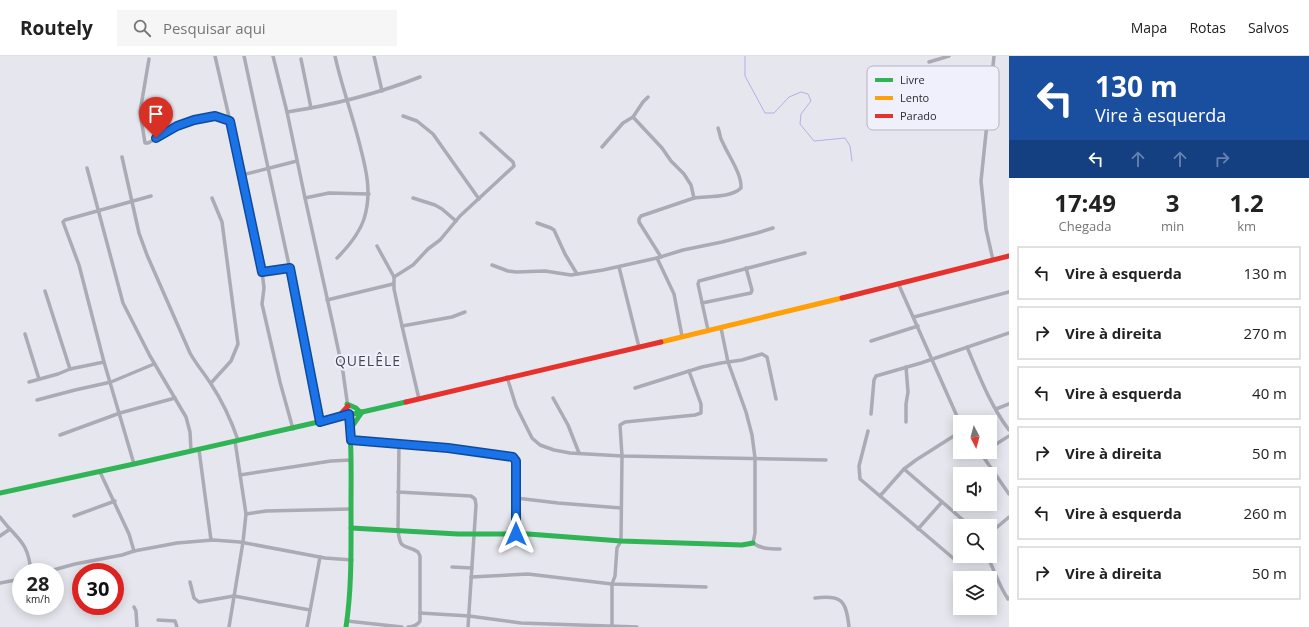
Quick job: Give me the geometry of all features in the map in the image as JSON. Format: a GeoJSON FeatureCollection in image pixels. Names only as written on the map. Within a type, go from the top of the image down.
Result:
{"type":"FeatureCollection","features":[{"type":"Feature","properties":{"kind":"main road"},"geometry":{"type":"LineString","coordinates":[[0,493],[199,450],[419,399],[507,377],[721,328],[1009,256]]}},
{"type":"Feature","properties":{"kind":"main road"},"geometry":{"type":"LineString","coordinates":[[339,417],[347,405],[356,408],[361,412]]}},
{"type":"Feature","properties":{"kind":"main road"},"geometry":{"type":"LineString","coordinates":[[350,426],[361,412]]}},
{"type":"Feature","properties":{"kind":"main road"},"geometry":{"type":"LineString","coordinates":[[346,627],[350,604],[352,560],[351,440],[349,414]]}},
{"type":"Feature","properties":{"kind":"main road"},"geometry":{"type":"LineString","coordinates":[[339,417],[350,426]]}},
{"type":"Feature","properties":{"kind":"main road"},"geometry":{"type":"LineString","coordinates":[[351,528],[742,545],[753,543]]}},
{"type":"Feature","properties":{"kind":"street"},"geometry":{"type":"LineString","coordinates":[[215,56],[262,272],[264,288],[262,304],[280,382],[293,428]]}},
{"type":"Feature","properties":{"kind":"street"},"geometry":{"type":"LineString","coordinates":[[244,56],[290,268],[320,422]]}},
{"type":"Feature","properties":{"kind":"street"},"geometry":{"type":"LineString","coordinates":[[273,56],[287,112],[304,198],[336,340],[349,414]]}},
{"type":"Feature","properties":{"kind":"street"},"geometry":{"type":"LineString","coordinates":[[335,56],[364,158],[369,194],[364,219],[360,228],[354,240],[337,258]]}},
{"type":"Feature","properties":{"kind":"street"},"geometry":{"type":"LineString","coordinates":[[374,56],[382,91]]}},
{"type":"Feature","properties":{"kind":"street"},"geometry":{"type":"LineString","coordinates":[[929,62],[949,56]]}},
{"type":"Feature","properties":{"kind":"street"},"geometry":{"type":"LineString","coordinates":[[993,66],[994,56]]}},
{"type":"Feature","properties":{"kind":"street"},"geometry":{"type":"LineString","coordinates":[[149,59],[140,112],[145,143],[148,143],[177,126],[194,120],[215,116],[230,121]]}},
{"type":"Feature","properties":{"kind":"street"},"geometry":{"type":"LineString","coordinates":[[302,59],[311,108]]}},
{"type":"Feature","properties":{"kind":"street"},"geometry":{"type":"LineString","coordinates":[[287,112],[348,101],[420,78]]}},
{"type":"Feature","properties":{"kind":"street"},"geometry":{"type":"LineString","coordinates":[[602,147],[623,123],[633,117],[648,97]]}},
{"type":"Feature","properties":{"kind":"street"},"geometry":{"type":"LineString","coordinates":[[404,116],[417,121],[433,134],[479,199]]}},
{"type":"Feature","properties":{"kind":"street"},"geometry":{"type":"LineString","coordinates":[[633,117],[684,174],[691,185],[694,198]]}},
{"type":"Feature","properties":{"kind":"street"},"geometry":{"type":"LineString","coordinates":[[682,336],[674,294],[659,258],[639,222],[639,219],[641,216],[694,198],[717,197],[738,191],[741,188],[741,183],[732,158],[723,144],[718,128]]}},
{"type":"Feature","properties":{"kind":"street"},"geometry":{"type":"LineString","coordinates":[[987,130],[981,181],[986,229],[993,260]]}},
{"type":"Feature","properties":{"kind":"street"},"geometry":{"type":"LineString","coordinates":[[394,277],[413,265],[428,249],[440,240],[456,221],[503,178],[514,165],[513,162],[480,133]]}},
{"type":"Feature","properties":{"kind":"street"},"geometry":{"type":"LineString","coordinates":[[122,157],[131,202],[147,256],[181,334],[198,367],[211,383],[229,416],[237,441],[246,514],[229,627]]}},
{"type":"Feature","properties":{"kind":"street"},"geometry":{"type":"LineString","coordinates":[[242,175],[297,161]]}},
{"type":"Feature","properties":{"kind":"street"},"geometry":{"type":"LineString","coordinates":[[87,168],[123,303],[154,364],[188,422],[190,451]]}},
{"type":"Feature","properties":{"kind":"street"},"geometry":{"type":"LineString","coordinates":[[304,198],[330,193],[349,192],[369,194]]}},
{"type":"Feature","properties":{"kind":"street"},"geometry":{"type":"LineString","coordinates":[[134,464],[104,362],[79,265],[63,222],[65,220],[151,196]]}},
{"type":"Feature","properties":{"kind":"street"},"geometry":{"type":"LineString","coordinates":[[211,383],[231,360],[238,344],[222,222],[212,198]]}},
{"type":"Feature","properties":{"kind":"street"},"geometry":{"type":"LineString","coordinates":[[413,198],[435,205],[456,221]]}},
{"type":"Feature","properties":{"kind":"street"},"geometry":{"type":"LineString","coordinates":[[537,223],[554,230],[565,254],[577,274]]}},
{"type":"Feature","properties":{"kind":"street"},"geometry":{"type":"LineString","coordinates":[[492,265],[508,271],[516,272],[544,271],[565,275],[577,274],[659,258],[683,250],[758,233],[773,228]]}},
{"type":"Feature","properties":{"kind":"street"},"geometry":{"type":"LineString","coordinates":[[377,246],[394,277],[402,326],[419,399]]}},
{"type":"Feature","properties":{"kind":"street"},"geometry":{"type":"LineString","coordinates":[[708,330],[698,284],[699,281],[805,253]]}},
{"type":"Feature","properties":{"kind":"street"},"geometry":{"type":"LineString","coordinates":[[619,267],[640,347]]}},
{"type":"Feature","properties":{"kind":"street"},"geometry":{"type":"LineString","coordinates":[[262,272],[290,268]]}},
{"type":"Feature","properties":{"kind":"street"},"geometry":{"type":"LineString","coordinates":[[702,304],[751,293],[752,290],[746,268]]}},
{"type":"Feature","properties":{"kind":"street"},"geometry":{"type":"LineString","coordinates":[[898,283],[956,415]]}},
{"type":"Feature","properties":{"kind":"street"},"geometry":{"type":"LineString","coordinates":[[327,300],[394,284]]}},
{"type":"Feature","properties":{"kind":"street"},"geometry":{"type":"LineString","coordinates":[[45,291],[70,369]]}},
{"type":"Feature","properties":{"kind":"street"},"geometry":{"type":"LineString","coordinates":[[914,317],[1009,292]]}},
{"type":"Feature","properties":{"kind":"street"},"geometry":{"type":"LineString","coordinates":[[402,326],[465,312]]}},
{"type":"Feature","properties":{"kind":"street"},"geometry":{"type":"LineString","coordinates":[[871,341],[918,326]]}},
{"type":"Feature","properties":{"kind":"street"},"geometry":{"type":"LineString","coordinates":[[721,328],[728,362],[750,424],[755,458],[755,533],[753,543],[758,547],[780,549]]}},
{"type":"Feature","properties":{"kind":"street"},"geometry":{"type":"LineString","coordinates":[[871,414],[874,380],[876,376],[1009,333]]}},
{"type":"Feature","properties":{"kind":"street"},"geometry":{"type":"LineString","coordinates":[[25,334],[39,378]]}},
{"type":"Feature","properties":{"kind":"street"},"geometry":{"type":"LineString","coordinates":[[967,347],[996,409],[1009,430]]}},
{"type":"Feature","properties":{"kind":"street"},"geometry":{"type":"LineString","coordinates":[[635,388],[713,364],[742,360],[762,354],[767,357],[776,399]]}},
{"type":"Feature","properties":{"kind":"street"},"geometry":{"type":"LineString","coordinates":[[29,382],[70,369],[104,362]]}},
{"type":"Feature","properties":{"kind":"street"},"geometry":{"type":"LineString","coordinates":[[37,400],[111,382],[154,364]]}},
{"type":"Feature","properties":{"kind":"street"},"geometry":{"type":"LineString","coordinates":[[906,367],[908,392],[906,422]]}},
{"type":"Feature","properties":{"kind":"street"},"geometry":{"type":"LineString","coordinates":[[612,626],[612,584],[615,576],[617,548],[621,540],[622,456],[619,428],[622,424],[638,420],[695,415],[701,413],[701,404],[690,371]]}},
{"type":"Feature","properties":{"kind":"street"},"geometry":{"type":"LineString","coordinates":[[507,377],[516,406],[534,441],[548,448],[563,452],[622,456],[826,460]]}},
{"type":"Feature","properties":{"kind":"street"},"geometry":{"type":"LineString","coordinates":[[60,436],[120,413],[175,398]]}},
{"type":"Feature","properties":{"kind":"street"},"geometry":{"type":"LineString","coordinates":[[553,398],[568,425],[579,453]]}},
{"type":"Feature","properties":{"kind":"street"},"geometry":{"type":"LineString","coordinates":[[996,409],[1009,404]]}},
{"type":"Feature","properties":{"kind":"street"},"geometry":{"type":"LineString","coordinates":[[868,431],[859,466],[860,479],[953,558]]}},
{"type":"Feature","properties":{"kind":"street"},"geometry":{"type":"LineString","coordinates":[[880,496],[904,468],[953,436]]}},
{"type":"Feature","properties":{"kind":"street"},"geometry":{"type":"LineString","coordinates":[[997,444],[1009,436]]}},
{"type":"Feature","properties":{"kind":"street"},"geometry":{"type":"LineString","coordinates":[[351,440],[448,448],[513,457],[516,461],[516,534]]}},
{"type":"Feature","properties":{"kind":"street"},"geometry":{"type":"LineString","coordinates":[[399,443],[399,541],[407,548],[418,552],[420,556],[420,621],[418,625],[408,627]]}},
{"type":"Feature","properties":{"kind":"street"},"geometry":{"type":"LineString","coordinates":[[199,450],[211,540]]}},
{"type":"Feature","properties":{"kind":"street"},"geometry":{"type":"LineString","coordinates":[[986,459],[1009,494]]}},
{"type":"Feature","properties":{"kind":"street"},"geometry":{"type":"LineString","coordinates":[[240,475],[317,463],[351,460]]}},
{"type":"Feature","properties":{"kind":"street"},"geometry":{"type":"LineString","coordinates":[[904,468],[962,519]]}},
{"type":"Feature","properties":{"kind":"street"},"geometry":{"type":"LineString","coordinates":[[100,472],[115,500],[129,534],[134,551]]}},
{"type":"Feature","properties":{"kind":"street"},"geometry":{"type":"LineString","coordinates":[[398,492],[471,496],[474,499],[476,505],[468,627]]}},
{"type":"Feature","properties":{"kind":"street"},"geometry":{"type":"LineString","coordinates":[[516,498],[558,504],[621,508]]}},
{"type":"Feature","properties":{"kind":"street"},"geometry":{"type":"LineString","coordinates":[[74,516],[115,500]]}},
{"type":"Feature","properties":{"kind":"street"},"geometry":{"type":"LineString","coordinates":[[918,529],[942,502]]}},
{"type":"Feature","properties":{"kind":"street"},"geometry":{"type":"LineString","coordinates":[[246,514],[266,511],[351,508]]}},
{"type":"Feature","properties":{"kind":"street"},"geometry":{"type":"LineString","coordinates":[[0,517],[24,545],[29,563]]}},
{"type":"Feature","properties":{"kind":"street"},"geometry":{"type":"LineString","coordinates":[[997,527],[1009,517]]}},
{"type":"Feature","properties":{"kind":"street"},"geometry":{"type":"LineString","coordinates":[[0,536],[10,529]]}},
{"type":"Feature","properties":{"kind":"street"},"geometry":{"type":"LineString","coordinates":[[64,567],[122,555],[134,551],[211,540],[243,542],[320,557],[352,560]]}},
{"type":"Feature","properties":{"kind":"street"},"geometry":{"type":"LineString","coordinates":[[307,627],[320,557]]}},
{"type":"Feature","properties":{"kind":"street"},"geometry":{"type":"LineString","coordinates":[[990,563],[1000,586],[1008,598],[1009,604]]}},
{"type":"Feature","properties":{"kind":"street"},"geometry":{"type":"LineString","coordinates":[[452,567],[472,568]]}},
{"type":"Feature","properties":{"kind":"street"},"geometry":{"type":"LineString","coordinates":[[471,577],[528,574],[612,584],[706,587]]}},
{"type":"Feature","properties":{"kind":"street"},"geometry":{"type":"LineString","coordinates":[[0,583],[12,581]]}},
{"type":"Feature","properties":{"kind":"street"},"geometry":{"type":"LineString","coordinates":[[190,582],[194,598],[199,602],[234,596],[310,610]]}},
{"type":"Feature","properties":{"kind":"street"},"geometry":{"type":"LineString","coordinates":[[815,598],[834,597],[840,599],[846,608],[849,627]]}},
{"type":"Feature","properties":{"kind":"street"},"geometry":{"type":"LineString","coordinates":[[134,607],[136,611],[137,627]]}},
{"type":"Feature","properties":{"kind":"street"},"geometry":{"type":"LineString","coordinates":[[420,613],[469,616],[522,623],[637,627]]}},
{"type":"Feature","properties":{"kind":"street"},"geometry":{"type":"LineString","coordinates":[[158,620],[176,621],[177,627]]}},
{"type":"Feature","properties":{"kind":"street"},"geometry":{"type":"LineString","coordinates":[[347,621],[370,625],[402,627]]}},
{"type":"Feature","properties":{"kind":"waterway"},"geometry":{"type":"LineString","coordinates":[[745,56],[745,76],[765,113],[774,113],[789,97],[801,92],[808,94],[811,101],[801,114],[800,124],[814,141],[845,138],[850,146],[852,161]]}},
{"type":"Feature","properties":{"kind":"traffic: fast"},"geometry":{"type":"LineString","coordinates":[[0,493],[406,402]]}},
{"type":"Feature","properties":{"kind":"traffic: fast"},"geometry":{"type":"LineString","coordinates":[[347,404],[356,408],[360,412]]}},
{"type":"Feature","properties":{"kind":"traffic: fast"},"geometry":{"type":"LineString","coordinates":[[351,428],[362,412]]}},
{"type":"Feature","properties":{"kind":"traffic: fast"},"geometry":{"type":"LineString","coordinates":[[346,627],[351,552],[351,438],[349,415]]}},
{"type":"Feature","properties":{"kind":"traffic: fast"},"geometry":{"type":"LineString","coordinates":[[351,528],[458,534],[528,534],[621,541],[742,545],[753,543]]}},
{"type":"Feature","properties":{"kind":"traffic: slow"},"geometry":{"type":"LineString","coordinates":[[661,342],[842,298]]}},
{"type":"Feature","properties":{"kind":"traffic: jam"},"geometry":{"type":"LineString","coordinates":[[842,298],[1009,256]]}},
{"type":"Feature","properties":{"kind":"traffic: jam"},"geometry":{"type":"LineString","coordinates":[[406,402],[661,342]]}},
{"type":"Feature","properties":{"kind":"traffic: jam"},"geometry":{"type":"LineString","coordinates":[[338,417],[348,406]]}},
{"type":"Feature","properties":{"kind":"district","name":"QUELÊLE"},"geometry":{"type":"Point","coordinates":[368,361]}},
{"type":"Feature","properties":{"kind":"route"},"geometry":{"type":"LineString","coordinates":[[156,138],[177,126],[194,120],[215,116],[230,121],[262,272],[290,268],[320,422],[349,414],[351,440],[448,448],[510,456],[515,458],[516,534]]}}]}
